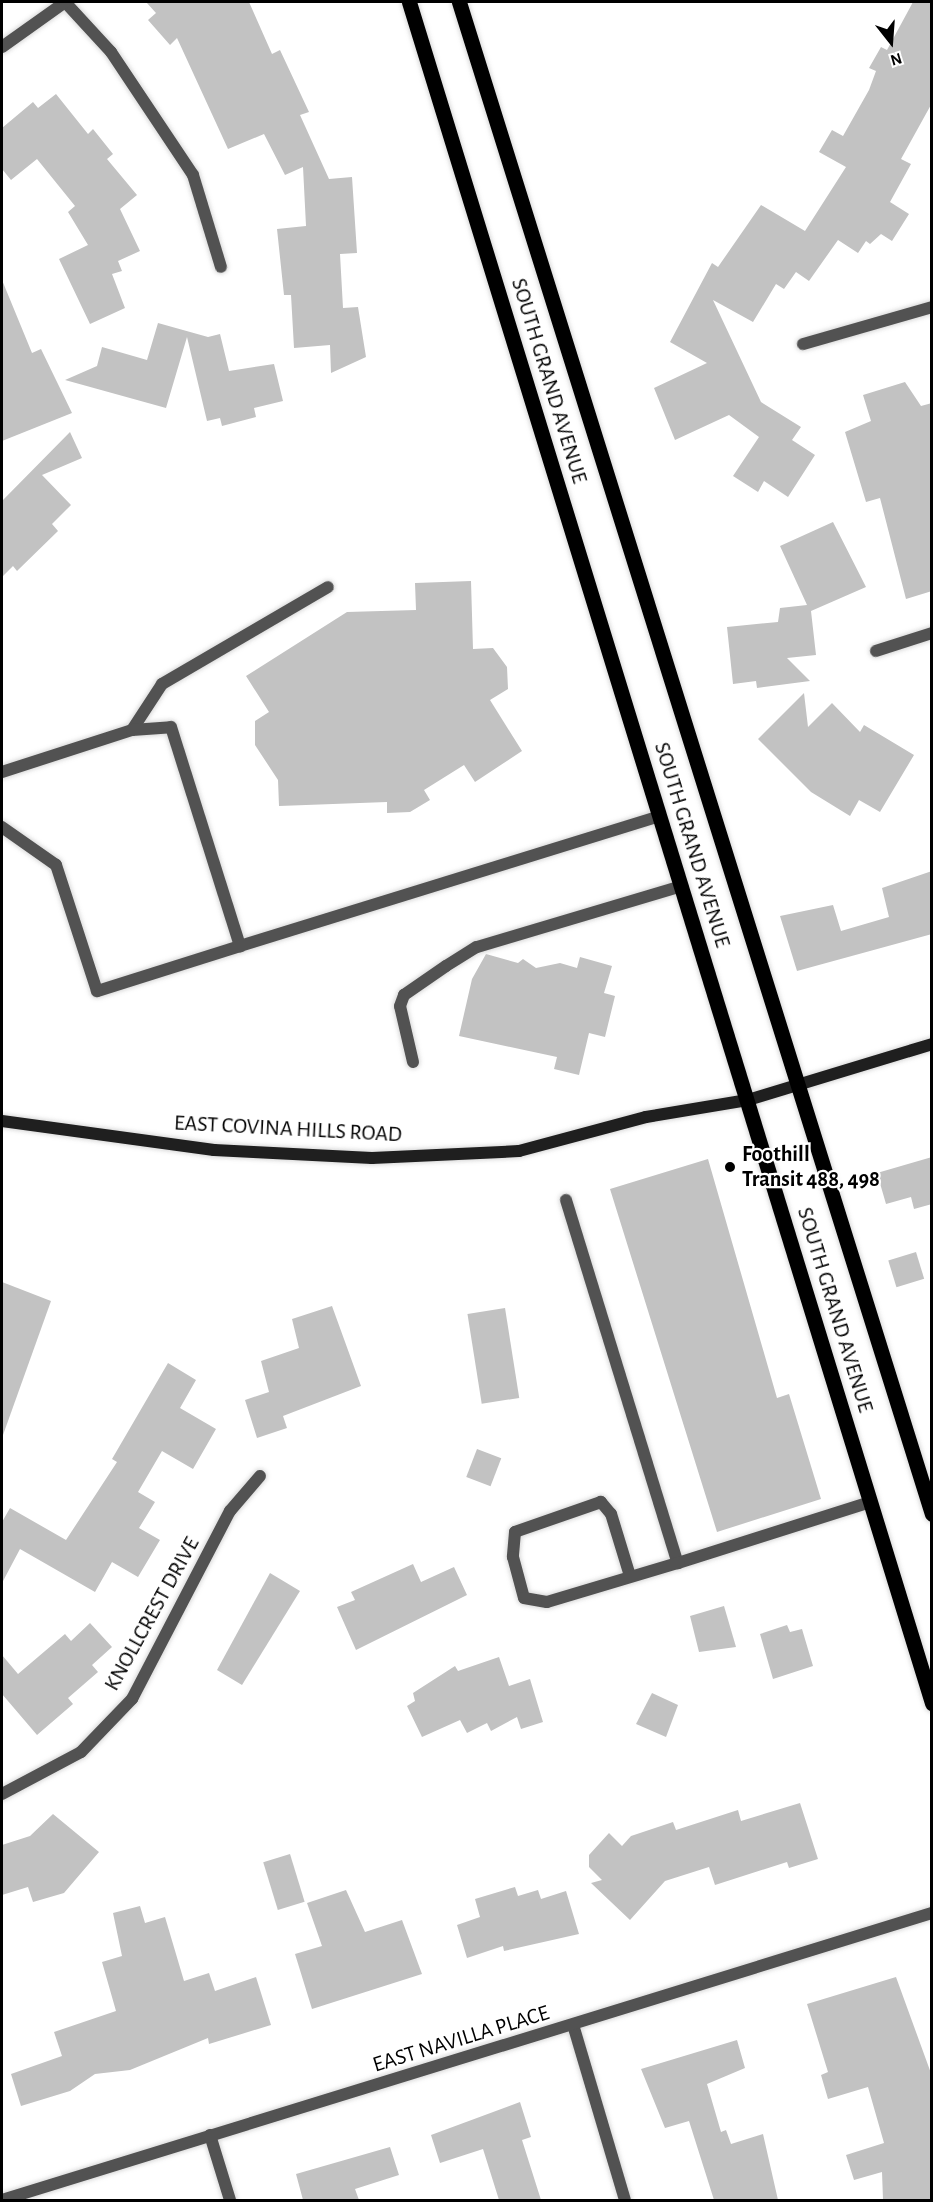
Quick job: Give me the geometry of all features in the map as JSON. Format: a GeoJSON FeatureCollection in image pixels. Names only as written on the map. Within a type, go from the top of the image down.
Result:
{"type":"FeatureCollection","features":[{"type":"Feature","properties":{"kind":"main road","name":"SOUTH GRAND AVENUE"},"geometry":{"type":"LineString","coordinates":[[409,2],[932,1703]]}},
{"type":"Feature","properties":{"kind":"main road","name":"SOUTH GRAND AVENUE"},"geometry":{"type":"LineString","coordinates":[[459,2],[796,1086],[932,1514]]}},
{"type":"Feature","properties":{"kind":"street"},"geometry":{"type":"LineString","coordinates":[[2,48],[65,2],[111,52],[193,175],[221,267]]}},
{"type":"Feature","properties":{"kind":"street"},"geometry":{"type":"LineString","coordinates":[[803,344],[932,308]]}},
{"type":"Feature","properties":{"kind":"street"},"geometry":{"type":"LineString","coordinates":[[132,730],[162,684],[328,587]]}},
{"type":"Feature","properties":{"kind":"street"},"geometry":{"type":"LineString","coordinates":[[876,651],[932,633]]}},
{"type":"Feature","properties":{"kind":"street"},"geometry":{"type":"LineString","coordinates":[[2,772],[132,730],[171,727],[240,946]]}},
{"type":"Feature","properties":{"kind":"street"},"geometry":{"type":"LineString","coordinates":[[2,826],[56,865],[97,992],[660,816]]}},
{"type":"Feature","properties":{"kind":"street"},"geometry":{"type":"LineString","coordinates":[[413,1062],[400,1006],[404,995],[446,966],[477,947],[681,886]]}},
{"type":"Feature","properties":{"kind":"street","name":"EAST COVINA HILLS ROAD"},"geometry":{"type":"LineString","coordinates":[[2,1121],[214,1150],[372,1158],[519,1151],[646,1117],[748,1100],[932,1044]]}},
{"type":"Feature","properties":{"kind":"street"},"geometry":{"type":"LineString","coordinates":[[566,1200],[678,1563]]}},
{"type":"Feature","properties":{"kind":"street","name":"KNOLLCREST DRIVE"},"geometry":{"type":"LineString","coordinates":[[2,1794],[81,1752],[132,1699],[230,1511],[260,1476]]}},
{"type":"Feature","properties":{"kind":"street"},"geometry":{"type":"LineString","coordinates":[[630,1576],[611,1514],[602,1502],[514,1532],[513,1557],[524,1598],[547,1602],[870,1502]]}},
{"type":"Feature","properties":{"kind":"street","name":"EAST NAVILLA PLACE"},"geometry":{"type":"LineString","coordinates":[[2,2200],[210,2135],[574,2028],[932,1913]]}},
{"type":"Feature","properties":{"kind":"street"},"geometry":{"type":"LineString","coordinates":[[574,2028],[625,2200]]}},
{"type":"Feature","properties":{"kind":"street"},"geometry":{"type":"LineString","coordinates":[[210,2135],[230,2200]]}},
{"type":"Feature","properties":{"kind":"building"},"geometry":{"type":"Polygon","coordinates":[[[146,2],[249,2],[272,54],[280,50],[309,112],[300,115],[329,179],[352,177],[357,253],[340,254],[343,308],[358,307],[366,357],[331,373],[330,345],[294,348],[291,295],[284,295],[277,229],[306,226],[303,167],[285,175],[264,134],[228,149],[177,38],[170,45],[148,20],[156,13],[146,2]]]}},
{"type":"Feature","properties":{"kind":"building"},"geometry":{"type":"Polygon","coordinates":[[[913,2],[932,2],[932,103],[901,159],[911,164],[890,202],[909,214],[892,241],[881,234],[870,244],[866,241],[858,253],[838,240],[809,281],[796,272],[784,289],[776,284],[753,322],[713,300],[761,402],[801,427],[792,440],[815,455],[788,497],[764,481],[758,492],[733,476],[759,437],[729,415],[675,440],[654,388],[707,363],[670,342],[712,263],[718,267],[761,205],[805,231],[846,167],[819,152],[832,130],[843,136],[869,90],[876,71],[869,68],[881,47],[887,50],[913,2]]]}},
{"type":"Feature","properties":{"kind":"building"},"geometry":{"type":"Polygon","coordinates":[[[56,94],[88,134],[93,129],[113,154],[107,159],[137,195],[120,209],[140,251],[118,261],[122,271],[112,274],[125,308],[90,324],[59,259],[88,245],[68,212],[75,206],[37,159],[11,180],[2,169],[2,128],[33,102],[38,108],[56,94]]]}},
{"type":"Feature","properties":{"kind":"building"},"geometry":{"type":"Polygon","coordinates":[[[2,280],[32,353],[41,349],[72,413],[2,441],[2,280]]]}},
{"type":"Feature","properties":{"kind":"building"},"geometry":{"type":"Polygon","coordinates":[[[158,323],[208,337],[220,334],[229,371],[274,364],[283,401],[254,408],[256,417],[222,426],[220,418],[207,421],[187,337],[166,408],[65,380],[97,366],[102,347],[147,360],[158,323]]]}},
{"type":"Feature","properties":{"kind":"building"},"geometry":{"type":"Polygon","coordinates":[[[905,382],[921,406],[932,403],[932,591],[906,599],[880,498],[866,502],[845,432],[871,421],[863,395],[905,382]]]}},
{"type":"Feature","properties":{"kind":"building"},"geometry":{"type":"Polygon","coordinates":[[[70,432],[82,458],[42,475],[71,505],[52,524],[58,531],[17,571],[13,566],[2,577],[2,501],[70,432]]]}},
{"type":"Feature","properties":{"kind":"building"},"geometry":{"type":"Polygon","coordinates":[[[833,522],[866,587],[811,611],[816,655],[787,658],[810,681],[757,688],[756,681],[733,684],[727,627],[778,622],[780,608],[807,605],[780,546],[833,522]]]}},
{"type":"Feature","properties":{"kind":"building"},"geometry":{"type":"Polygon","coordinates":[[[471,581],[473,649],[493,648],[507,667],[508,689],[490,700],[522,751],[475,782],[464,765],[424,790],[430,800],[410,812],[387,813],[387,802],[279,806],[278,780],[255,745],[255,721],[269,712],[246,676],[347,612],[416,610],[415,583],[471,581]]]}},
{"type":"Feature","properties":{"kind":"building"},"geometry":{"type":"Polygon","coordinates":[[[804,693],[808,727],[832,703],[860,732],[864,725],[914,755],[880,812],[859,800],[850,816],[811,792],[758,739],[804,693]]]}},
{"type":"Feature","properties":{"kind":"building"},"geometry":{"type":"Polygon","coordinates":[[[932,871],[932,934],[797,971],[780,916],[833,905],[841,931],[889,917],[882,888],[932,871]]]}},
{"type":"Feature","properties":{"kind":"building"},"geometry":{"type":"Polygon","coordinates":[[[486,954],[518,963],[523,959],[536,968],[560,963],[577,968],[580,957],[612,966],[604,993],[615,996],[605,1037],[589,1033],[579,1075],[554,1069],[557,1057],[459,1036],[472,979],[486,954]]]}},
{"type":"Feature","properties":{"kind":"building"},"geometry":{"type":"Polygon","coordinates":[[[932,1157],[932,1204],[914,1209],[911,1197],[886,1204],[877,1173],[932,1157]]]}},
{"type":"Feature","properties":{"kind":"building"},"geometry":{"type":"Polygon","coordinates":[[[708,1159],[777,1398],[789,1394],[821,1499],[717,1532],[610,1189],[708,1159]]]}},
{"type":"Feature","properties":{"kind":"building"},"geometry":{"type":"Polygon","coordinates":[[[916,1252],[924,1279],[896,1287],[888,1260],[916,1252]]]}},
{"type":"Feature","properties":{"kind":"building"},"geometry":{"type":"Polygon","coordinates":[[[2,1282],[51,1301],[3,1435],[2,1435],[2,1282]]]}},
{"type":"Feature","properties":{"kind":"building"},"geometry":{"type":"Polygon","coordinates":[[[332,1306],[361,1386],[283,1416],[287,1428],[257,1438],[245,1400],[269,1392],[261,1361],[299,1348],[292,1319],[332,1306]]]}},
{"type":"Feature","properties":{"kind":"building"},"geometry":{"type":"Polygon","coordinates":[[[505,1308],[519,1398],[482,1404],[467,1314],[505,1308]]]}},
{"type":"Feature","properties":{"kind":"building"},"geometry":{"type":"Polygon","coordinates":[[[168,1363],[196,1380],[180,1408],[216,1429],[193,1469],[162,1451],[138,1492],[155,1502],[139,1528],[160,1540],[138,1577],[112,1562],[95,1592],[20,1549],[2,1583],[2,1522],[10,1508],[66,1540],[117,1462],[112,1459],[168,1363]]]}},
{"type":"Feature","properties":{"kind":"building"},"geometry":{"type":"Polygon","coordinates":[[[477,1449],[501,1458],[491,1486],[466,1477],[477,1449]]]}},
{"type":"Feature","properties":{"kind":"building"},"geometry":{"type":"Polygon","coordinates":[[[413,1564],[421,1582],[454,1567],[467,1595],[356,1650],[337,1607],[355,1600],[351,1592],[413,1564]]]}},
{"type":"Feature","properties":{"kind":"building"},"geometry":{"type":"Polygon","coordinates":[[[270,1573],[300,1591],[242,1685],[217,1670],[270,1573]]]}},
{"type":"Feature","properties":{"kind":"building"},"geometry":{"type":"Polygon","coordinates":[[[724,1606],[736,1647],[699,1652],[690,1616],[724,1606]]]}},
{"type":"Feature","properties":{"kind":"building"},"geometry":{"type":"Polygon","coordinates":[[[90,1623],[112,1647],[92,1665],[98,1672],[68,1698],[73,1704],[37,1735],[2,1694],[2,1655],[18,1674],[65,1634],[71,1641],[90,1623]]]}},
{"type":"Feature","properties":{"kind":"building"},"geometry":{"type":"Polygon","coordinates":[[[787,1625],[790,1632],[802,1629],[813,1666],[773,1679],[760,1634],[787,1625]]]}},
{"type":"Feature","properties":{"kind":"building"},"geometry":{"type":"Polygon","coordinates":[[[499,1657],[509,1686],[530,1679],[543,1722],[521,1729],[517,1717],[491,1731],[487,1723],[467,1733],[460,1720],[422,1737],[407,1706],[415,1701],[413,1693],[455,1666],[458,1671],[499,1657]]]}},
{"type":"Feature","properties":{"kind":"building"},"geometry":{"type":"Polygon","coordinates":[[[652,1693],[678,1705],[666,1737],[636,1724],[652,1693]]]}},
{"type":"Feature","properties":{"kind":"building"},"geometry":{"type":"Polygon","coordinates":[[[800,1803],[818,1859],[789,1868],[787,1862],[715,1885],[709,1867],[665,1881],[630,1920],[591,1883],[602,1880],[589,1867],[589,1855],[609,1833],[622,1846],[631,1836],[673,1822],[676,1830],[738,1810],[741,1821],[800,1803]]]}},
{"type":"Feature","properties":{"kind":"building"},"geometry":{"type":"Polygon","coordinates":[[[53,1814],[99,1852],[64,1893],[33,1902],[28,1887],[2,1895],[2,1845],[30,1836],[53,1814]]]}},
{"type":"Feature","properties":{"kind":"building"},"geometry":{"type":"Polygon","coordinates":[[[290,1854],[305,1902],[278,1910],[263,1862],[290,1854]]]}},
{"type":"Feature","properties":{"kind":"building"},"geometry":{"type":"Polygon","coordinates":[[[515,1887],[518,1896],[538,1890],[541,1899],[566,1891],[579,1934],[504,1951],[503,1946],[467,1958],[457,1925],[480,1917],[475,1899],[515,1887]]]}},
{"type":"Feature","properties":{"kind":"building"},"geometry":{"type":"Polygon","coordinates":[[[346,1890],[365,1932],[402,1920],[422,1974],[312,2009],[295,1954],[322,1946],[307,1903],[346,1890]]]}},
{"type":"Feature","properties":{"kind":"building"},"geometry":{"type":"Polygon","coordinates":[[[140,1906],[145,1923],[165,1917],[184,1981],[209,1973],[215,1991],[256,1977],[271,2025],[209,2044],[208,2038],[130,2070],[95,2074],[70,2091],[21,2106],[11,2074],[62,2056],[54,2032],[116,2011],[102,1962],[122,1956],[113,1913],[140,1906]]]}},
{"type":"Feature","properties":{"kind":"building"},"geometry":{"type":"Polygon","coordinates":[[[896,1977],[932,2076],[932,2200],[883,2200],[882,2172],[854,2180],[846,2155],[884,2143],[868,2087],[828,2099],[821,2075],[828,2072],[807,2004],[896,1977]]]}},
{"type":"Feature","properties":{"kind":"building"},"geometry":{"type":"Polygon","coordinates":[[[737,2040],[745,2068],[707,2084],[721,2132],[726,2130],[731,2144],[763,2134],[778,2200],[714,2200],[689,2121],[665,2128],[641,2069],[737,2040]]]}},
{"type":"Feature","properties":{"kind":"building"},"geometry":{"type":"Polygon","coordinates":[[[520,2102],[531,2137],[522,2140],[541,2200],[499,2200],[483,2149],[440,2163],[431,2135],[520,2102]]]}},
{"type":"Feature","properties":{"kind":"building"},"geometry":{"type":"Polygon","coordinates":[[[390,2147],[399,2175],[355,2189],[359,2200],[303,2200],[296,2174],[390,2147]]]}},
{"type":"Feature","properties":{"kind":"place","name":"Foothill Transit 488, 498"},"geometry":{"type":"Point","coordinates":[730,1167]}}]}
